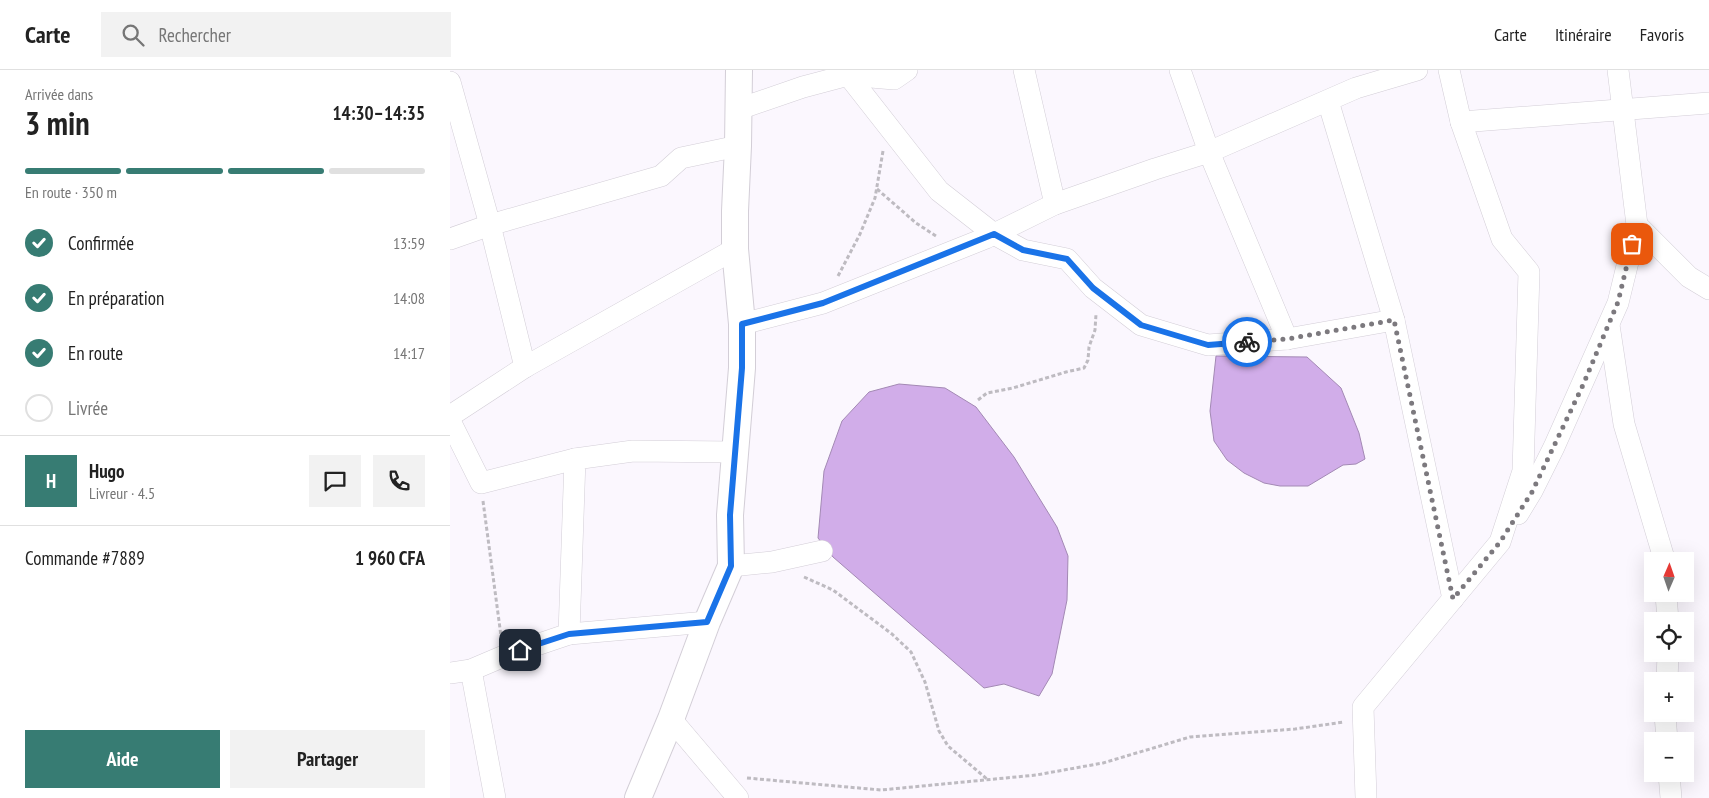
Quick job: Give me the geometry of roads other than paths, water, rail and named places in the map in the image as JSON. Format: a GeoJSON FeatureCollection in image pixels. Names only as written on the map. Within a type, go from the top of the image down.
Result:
{"type":"FeatureCollection","features":[{"type":"Feature","properties":{"kind":"street"},"geometry":{"type":"LineString","coordinates":[[638,798],[731,566],[730,515],[742,368],[742,324],[735,249],[739,70]]}},
{"type":"Feature","properties":{"kind":"street"},"geometry":{"type":"LineString","coordinates":[[739,109],[803,87],[848,75],[894,79],[906,70]]}},
{"type":"Feature","properties":{"kind":"street"},"geometry":{"type":"LineString","coordinates":[[1024,70],[1054,204]]}},
{"type":"Feature","properties":{"kind":"street"},"geometry":{"type":"LineString","coordinates":[[1180,70],[1209,152],[1287,339]]}},
{"type":"Feature","properties":{"kind":"street"},"geometry":{"type":"LineString","coordinates":[[742,324],[823,303],[994,234],[1054,204],[1209,152],[1328,101],[1376,76],[1417,70]]}},
{"type":"Feature","properties":{"kind":"street"},"geometry":{"type":"LineString","coordinates":[[1450,70],[1460,122],[1502,239],[1529,272],[1524,471],[1500,542]]}},
{"type":"Feature","properties":{"kind":"street"},"geometry":{"type":"LineString","coordinates":[[1366,798],[1363,707],[1500,542],[1532,492],[1618,302],[1637,225],[1618,70]]}},
{"type":"Feature","properties":{"kind":"street"},"geometry":{"type":"LineString","coordinates":[[848,75],[939,192],[994,234],[1023,250],[1067,259],[1096,291],[1141,325],[1208,345],[1287,339],[1394,320]]}},
{"type":"Feature","properties":{"kind":"street"},"geometry":{"type":"LineString","coordinates":[[450,82],[490,225],[525,367]]}},
{"type":"Feature","properties":{"kind":"street"},"geometry":{"type":"LineString","coordinates":[[1328,101],[1394,320],[1453,599]]}},
{"type":"Feature","properties":{"kind":"street"},"geometry":{"type":"LineString","coordinates":[[1460,122],[1709,103]]}},
{"type":"Feature","properties":{"kind":"street"},"geometry":{"type":"LineString","coordinates":[[450,239],[490,225],[661,176],[681,158],[738,146]]}},
{"type":"Feature","properties":{"kind":"street"},"geometry":{"type":"LineString","coordinates":[[1637,225],[1689,277],[1709,288]]}},
{"type":"Feature","properties":{"kind":"street"},"geometry":{"type":"LineString","coordinates":[[450,416],[525,367],[735,249]]}},
{"type":"Feature","properties":{"kind":"street"},"geometry":{"type":"LineString","coordinates":[[1609,325],[1624,424],[1662,552]]}},
{"type":"Feature","properties":{"kind":"street"},"geometry":{"type":"LineString","coordinates":[[450,421],[481,483],[575,459],[633,451],[734,452]]}},
{"type":"Feature","properties":{"kind":"street"},"geometry":{"type":"LineString","coordinates":[[569,634],[575,459]]}},
{"type":"Feature","properties":{"kind":"street"},"geometry":{"type":"LineString","coordinates":[[731,566],[772,562],[822,551]]}},
{"type":"Feature","properties":{"kind":"street"},"geometry":{"type":"LineString","coordinates":[[450,673],[471,670],[504,656],[569,634],[707,622]]}},
{"type":"Feature","properties":{"kind":"street"},"geometry":{"type":"LineString","coordinates":[[471,670],[495,798]]}},
{"type":"Feature","properties":{"kind":"street"},"geometry":{"type":"LineString","coordinates":[[671,719],[738,798]]}},
{"type":"Feature","properties":{"kind":"street"},"geometry":{"type":"LineString","coordinates":[[1670,782],[1671,798]]}}]}
